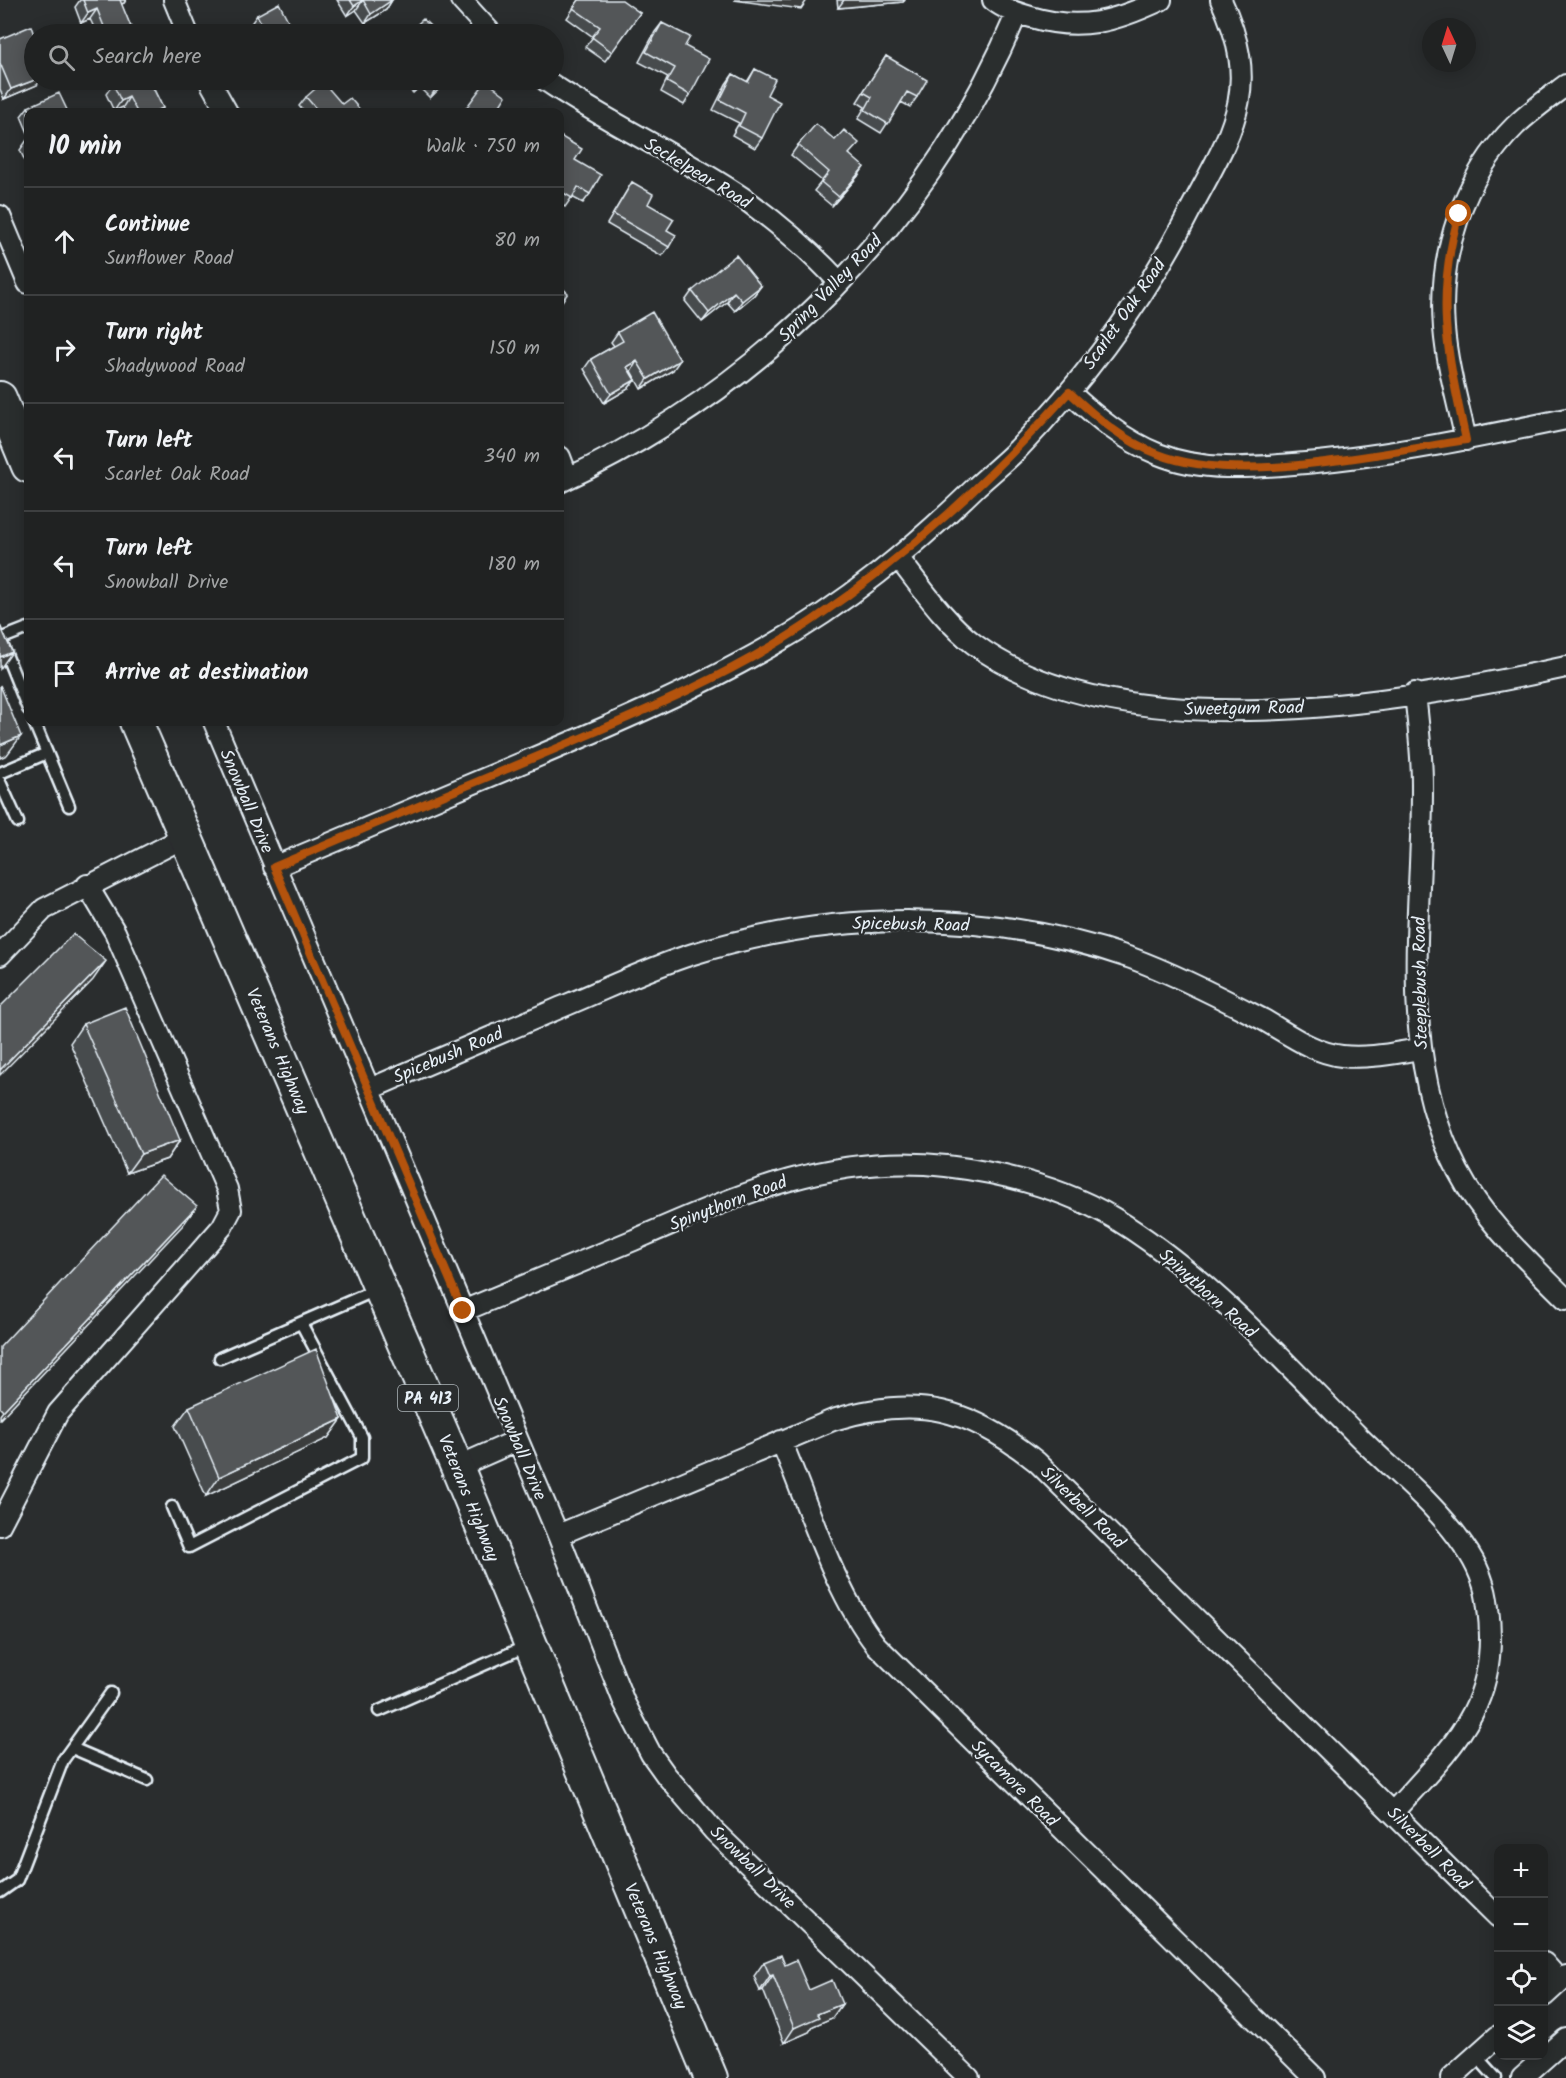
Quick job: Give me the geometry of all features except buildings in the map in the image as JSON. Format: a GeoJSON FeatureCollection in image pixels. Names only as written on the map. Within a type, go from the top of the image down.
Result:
{"type":"FeatureCollection","features":[{"type":"Feature","properties":{"kind":"main road"},"geometry":{"type":"LineString","coordinates":[[0,398],[24,456]]}},
{"type":"Feature","properties":{"kind":"main road","name":"Veterans Highway"},"geometry":{"type":"LineString","coordinates":[[138,726],[457,1467],[711,2078]]}},
{"type":"Feature","properties":{"kind":"street"},"geometry":{"type":"LineString","coordinates":[[174,0],[184,24]]}},
{"type":"Feature","properties":{"kind":"street"},"geometry":{"type":"LineString","coordinates":[[461,0],[483,24]]}},
{"type":"Feature","properties":{"kind":"street"},"geometry":{"type":"LineString","coordinates":[[993,0],[1017,13],[1073,26],[1101,23],[1161,0]]}},
{"type":"Feature","properties":{"kind":"street","name":"Scarlet Oak Road"},"geometry":{"type":"LineString","coordinates":[[274,867],[670,699],[777,642],[899,559],[1016,450],[1069,392],[1146,286],[1178,232],[1229,131],[1241,91],[1242,64],[1239,43],[1221,0]]}},
{"type":"Feature","properties":{"kind":"street","name":"Spring Valley Road"},"geometry":{"type":"LineString","coordinates":[[564,480],[610,457],[696,407],[799,324],[872,248],[921,186],[997,56],[1017,13]]}},
{"type":"Feature","properties":{"kind":"street"},"geometry":{"type":"LineString","coordinates":[[1466,440],[1444,327],[1444,288],[1449,249],[1459,214],[1476,177],[1494,150],[1515,126],[1566,85]]}},
{"type":"Feature","properties":{"kind":"street"},"geometry":{"type":"LineString","coordinates":[[215,90],[225,108]]}},
{"type":"Feature","properties":{"kind":"street","name":"Seckelpear Road"},"geometry":{"type":"LineString","coordinates":[[559,90],[585,108],[744,199],[793,236],[839,282]]}},
{"type":"Feature","properties":{"kind":"street"},"geometry":{"type":"LineString","coordinates":[[0,216],[24,273]]}},
{"type":"Feature","properties":{"kind":"street"},"geometry":{"type":"LineString","coordinates":[[1069,392],[1100,420],[1128,440],[1159,455],[1220,467],[1248,468],[1338,460],[1466,440],[1566,419]]}},
{"type":"Feature","properties":{"kind":"street","name":"Sweetgum Road"},"geometry":{"type":"LineString","coordinates":[[899,559],[952,625],[974,644],[1024,672],[1074,690],[1169,708],[1208,712],[1317,706],[1415,693],[1566,667]]}},
{"type":"Feature","properties":{"kind":"street","name":"Steeplebush Road"},"geometry":{"type":"LineString","coordinates":[[1415,693],[1422,786],[1417,986],[1420,1049],[1433,1110],[1459,1172],[1504,1235],[1566,1299]]}},
{"type":"Feature","properties":{"kind":"street","name":"Snowball Drive"},"geometry":{"type":"LineString","coordinates":[[216,726],[516,1441],[558,1535],[624,1702],[651,1754],[714,1831],[969,2078]]}},
{"type":"Feature","properties":{"kind":"street"},"geometry":{"type":"LineString","coordinates":[[0,955],[44,909],[87,885],[185,837]]}},
{"type":"Feature","properties":{"kind":"street"},"geometry":{"type":"LineString","coordinates":[[0,1525],[58,1413],[222,1227],[231,1210],[227,1189],[115,932],[87,885]]}},
{"type":"Feature","properties":{"kind":"street","name":"Spicebush Road"},"geometry":{"type":"LineString","coordinates":[[370,1089],[692,954],[787,931],[884,921],[932,921],[1005,928],[1064,939],[1131,958],[1260,1018],[1304,1043],[1341,1056],[1368,1057],[1420,1049]]}},
{"type":"Feature","properties":{"kind":"street","name":"Spinythorn Road"},"geometry":{"type":"LineString","coordinates":[[463,1311],[733,1197],[791,1178],[850,1167],[913,1164],[945,1166],[1009,1177],[1082,1202],[1112,1217],[1185,1269],[1275,1353],[1445,1522],[1473,1561],[1487,1599],[1491,1654],[1477,1708],[1465,1730],[1392,1812]]}},
{"type":"Feature","properties":{"kind":"street","name":"Silverbell Road"},"geometry":{"type":"LineString","coordinates":[[558,1535],[833,1420],[886,1406],[926,1408],[970,1418],[1008,1439],[1037,1462],[1494,1913]]}},
{"type":"Feature","properties":{"kind":"street"},"geometry":{"type":"LineString","coordinates":[[457,1467],[516,1441]]}},
{"type":"Feature","properties":{"kind":"street","name":"Sycamore Road"},"geometry":{"type":"LineString","coordinates":[[781,1441],[854,1612],[876,1645],[1316,2078]]}},
{"type":"Feature","properties":{"kind":"street"},"geometry":{"type":"LineString","coordinates":[[1548,1966],[1563,1979],[1548,1992]]}},
{"type":"Feature","properties":{"kind":"street"},"geometry":{"type":"LineString","coordinates":[[1522,2078],[1566,2039]]}},
{"type":"Feature","properties":{"kind":"street"},"geometry":{"type":"LineString","coordinates":[[1451,2078],[1494,2040]]}},
{"type":"Feature","properties":{"kind":"lane"},"geometry":{"type":"LineString","coordinates":[[24,630],[0,639],[24,699]]}},
{"type":"Feature","properties":{"kind":"lane"},"geometry":{"type":"LineString","coordinates":[[36,726],[69,806]]}},
{"type":"Feature","properties":{"kind":"lane"},"geometry":{"type":"LineString","coordinates":[[0,773],[47,753]]}},
{"type":"Feature","properties":{"kind":"lane"},"geometry":{"type":"LineString","coordinates":[[0,782],[18,822]]}},
{"type":"Feature","properties":{"kind":"lane"},"geometry":{"type":"LineString","coordinates":[[220,1358],[380,1288]]}},
{"type":"Feature","properties":{"kind":"lane"},"geometry":{"type":"LineString","coordinates":[[172,1507],[189,1547],[362,1458],[362,1437],[301,1323]]}},
{"type":"Feature","properties":{"kind":"lane"},"geometry":{"type":"LineString","coordinates":[[379,1711],[530,1645]]}},
{"type":"Feature","properties":{"kind":"lane"},"geometry":{"type":"LineString","coordinates":[[0,1892],[17,1880],[63,1760],[111,1693]]}},
{"type":"Feature","properties":{"kind":"lane"},"geometry":{"type":"LineString","coordinates":[[72,1748],[147,1780]]}},
{"type":"Feature","properties":{"kind":"lane"},"geometry":{"type":"LineString","coordinates":[[1476,2056],[1496,2078]]}},
{"type":"Feature","properties":{"kind":"route"},"geometry":{"type":"LineString","coordinates":[[463,1311],[274,867],[638,714],[769,648],[812,621],[899,559],[1016,450],[1069,392],[1100,420],[1128,440],[1159,455],[1184,462],[1220,467],[1248,468],[1338,460],[1466,440],[1444,327],[1444,288],[1449,249],[1459,214]]}}]}
